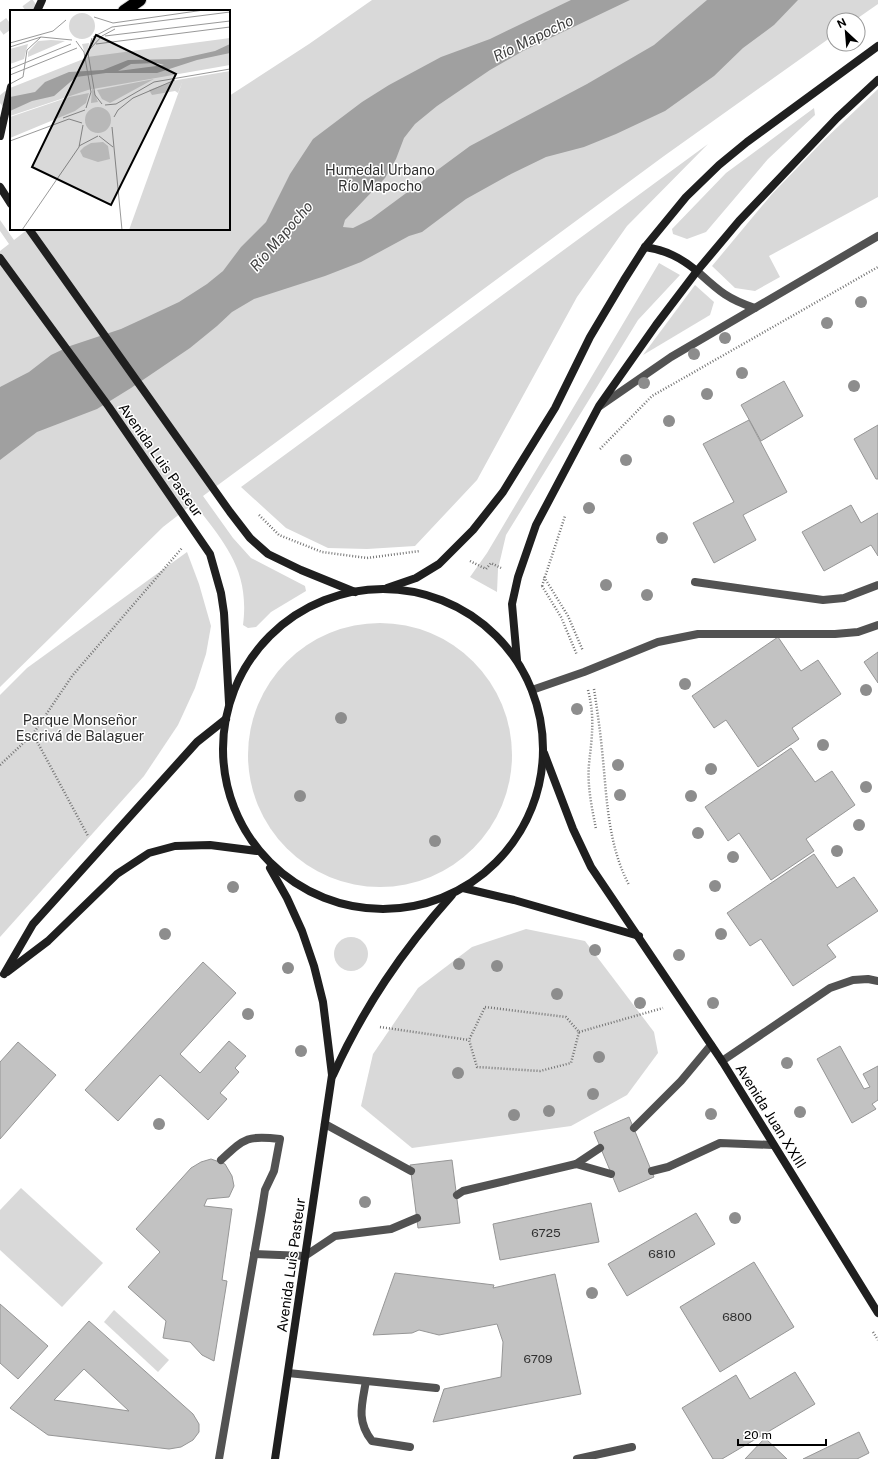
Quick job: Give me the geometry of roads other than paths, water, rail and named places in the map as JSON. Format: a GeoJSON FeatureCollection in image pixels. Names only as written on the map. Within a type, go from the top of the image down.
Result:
{"type":"FeatureCollection","features":[{"type":"Feature","properties":{"kind":"highway"},"geometry":{"type":"LineString","coordinates":[[125,10],[140,0]]}},
{"type":"Feature","properties":{"kind":"main road"},"geometry":{"type":"LineString","coordinates":[[37,10],[42,0]]}},
{"type":"Feature","properties":{"kind":"main road"},"geometry":{"type":"LineString","coordinates":[[383,589],[429,572],[453,552],[473,530],[514,476],[555,408],[605,311],[645,247],[686,197],[719,165],[878,46]]}},
{"type":"Feature","properties":{"kind":"main road"},"geometry":{"type":"LineString","coordinates":[[517,660],[512,604],[518,577],[536,525],[599,406],[628,363],[698,271],[739,221],[837,118],[878,80]]}},
{"type":"Feature","properties":{"kind":"main road"},"geometry":{"type":"LineString","coordinates":[[0,136],[10,91]]}},
{"type":"Feature","properties":{"kind":"main road"},"geometry":{"type":"LineString","coordinates":[[0,187],[9,201]]}},
{"type":"Feature","properties":{"kind":"main road","name":"Avenida Luis Pasteur"},"geometry":{"type":"LineString","coordinates":[[30,230],[250,538],[268,554],[301,570],[355,592]]}},
{"type":"Feature","properties":{"kind":"main road"},"geometry":{"type":"LineString","coordinates":[[645,247],[660,249],[673,255],[698,271]]}},
{"type":"Feature","properties":{"kind":"main road","name":"Avenida Luis Pasteur"},"geometry":{"type":"LineString","coordinates":[[0,258],[109,407],[210,554],[221,593],[226,638],[229,706]]}},
{"type":"Feature","properties":{"kind":"main road"},"geometry":{"type":"LineString","coordinates":[[383,589],[414,592],[445,601],[472,616],[496,636],[517,660],[532,690],[540,720],[543,751],[539,783],[528,814],[512,843],[490,868],[453,894],[422,904],[390,908],[357,906],[319,895],[295,884],[269,866],[257,851],[236,814],[224,769],[223,744],[229,706],[243,673],[263,644],[289,620],[321,602],[355,592],[383,589]]}},
{"type":"Feature","properties":{"kind":"main road"},"geometry":{"type":"LineString","coordinates":[[2,976],[33,924],[98,854],[197,742],[226,719]]}},
{"type":"Feature","properties":{"kind":"main road","name":"Avenida Juan XXIII"},"geometry":{"type":"LineString","coordinates":[[543,751],[573,829],[591,867],[684,1002],[722,1061],[878,1313]]}},
{"type":"Feature","properties":{"kind":"main road"},"geometry":{"type":"LineString","coordinates":[[2,976],[48,942],[116,874],[149,853],[175,846],[210,845],[257,851]]}},
{"type":"Feature","properties":{"kind":"main road","name":"Avenida Luis Pasteur"},"geometry":{"type":"LineString","coordinates":[[269,866],[293,911],[314,966],[323,1002],[332,1075],[276,1459]]}},
{"type":"Feature","properties":{"kind":"main road"},"geometry":{"type":"LineString","coordinates":[[463,888],[528,903],[639,936]]}},
{"type":"Feature","properties":{"kind":"main road","name":"Avenida Luis Pasteur"},"geometry":{"type":"LineString","coordinates":[[332,1075],[358,1024],[401,956],[453,894]]}},
{"type":"Feature","properties":{"kind":"street"},"geometry":{"type":"LineString","coordinates":[[599,406],[671,358],[878,236]]}},
{"type":"Feature","properties":{"kind":"street"},"geometry":{"type":"LineString","coordinates":[[698,271],[718,290],[735,302],[755,308]]}},
{"type":"Feature","properties":{"kind":"street"},"geometry":{"type":"LineString","coordinates":[[695,582],[823,600],[844,598],[878,585]]}},
{"type":"Feature","properties":{"kind":"street"},"geometry":{"type":"LineString","coordinates":[[532,690],[587,671],[658,642],[698,634],[835,634],[858,632],[878,625]]}},
{"type":"Feature","properties":{"kind":"street"},"geometry":{"type":"LineString","coordinates":[[722,1061],[830,988],[853,980],[868,979],[878,981]]}},
{"type":"Feature","properties":{"kind":"street"},"geometry":{"type":"LineString","coordinates":[[634,1128],[681,1081],[711,1045]]}},
{"type":"Feature","properties":{"kind":"street"},"geometry":{"type":"LineString","coordinates":[[325,1124],[411,1171]]}},
{"type":"Feature","properties":{"kind":"street"},"geometry":{"type":"LineString","coordinates":[[219,1459],[265,1190],[274,1171],[280,1139],[257,1136],[250,1138],[236,1146],[221,1160]]}},
{"type":"Feature","properties":{"kind":"street"},"geometry":{"type":"LineString","coordinates":[[652,1171],[668,1167],[720,1143],[773,1145]]}},
{"type":"Feature","properties":{"kind":"street"},"geometry":{"type":"LineString","coordinates":[[458,1191],[576,1164],[600,1148]]}},
{"type":"Feature","properties":{"kind":"street"},"geometry":{"type":"LineString","coordinates":[[576,1164],[611,1174]]}},
{"type":"Feature","properties":{"kind":"street"},"geometry":{"type":"LineString","coordinates":[[254,1254],[305,1256],[336,1236],[391,1229],[417,1218]]}},
{"type":"Feature","properties":{"kind":"street"},"geometry":{"type":"LineString","coordinates":[[288,1373],[436,1388]]}},
{"type":"Feature","properties":{"kind":"street"},"geometry":{"type":"LineString","coordinates":[[366,1381],[360,1418],[364,1431],[372,1441],[410,1447]]}},
{"type":"Feature","properties":{"kind":"street"},"geometry":{"type":"LineString","coordinates":[[577,1459],[632,1447]]}},
{"type":"Feature","properties":{"kind":"water","name":"Río Mapocho"},"geometry":{"type":"Polygon","coordinates":[[[571,0],[630,0],[523,51],[490,70],[437,106],[415,124],[404,138],[396,159],[385,178],[345,220],[343,227],[353,228],[371,219],[470,146],[587,84],[654,45],[707,0],[798,0],[774,25],[743,48],[714,76],[665,111],[616,134],[584,147],[546,157],[511,174],[466,199],[422,232],[409,236],[361,262],[325,276],[254,299],[232,312],[190,348],[131,388],[97,409],[37,432],[0,460],[0,387],[29,372],[51,355],[70,346],[121,329],[179,302],[207,284],[223,271],[241,247],[266,222],[290,174],[313,139],[362,102],[389,85],[441,57],[490,39],[571,0]]]}},
{"type":"Feature","properties":{"kind":"tunnel"},"geometry":{"type":"LineString","coordinates":[[27,10],[41,0]]}},
{"type":"Feature","properties":{"kind":"tunnel"},"geometry":{"type":"LineString","coordinates":[[0,30],[10,23]]}},
{"type":"Feature","properties":{"kind":"tunnel"},"geometry":{"type":"LineString","coordinates":[[0,103],[10,95]]}},
{"type":"Feature","properties":{"kind":"park label","name":"Humedal Urbano Río Mapocho"},"geometry":{"type":"Point","coordinates":[380,178]}},
{"type":"Feature","properties":{"kind":"park label","name":"Parque Monseñor Escrivá de Balaguer"},"geometry":{"type":"Point","coordinates":[80,728]}}]}
